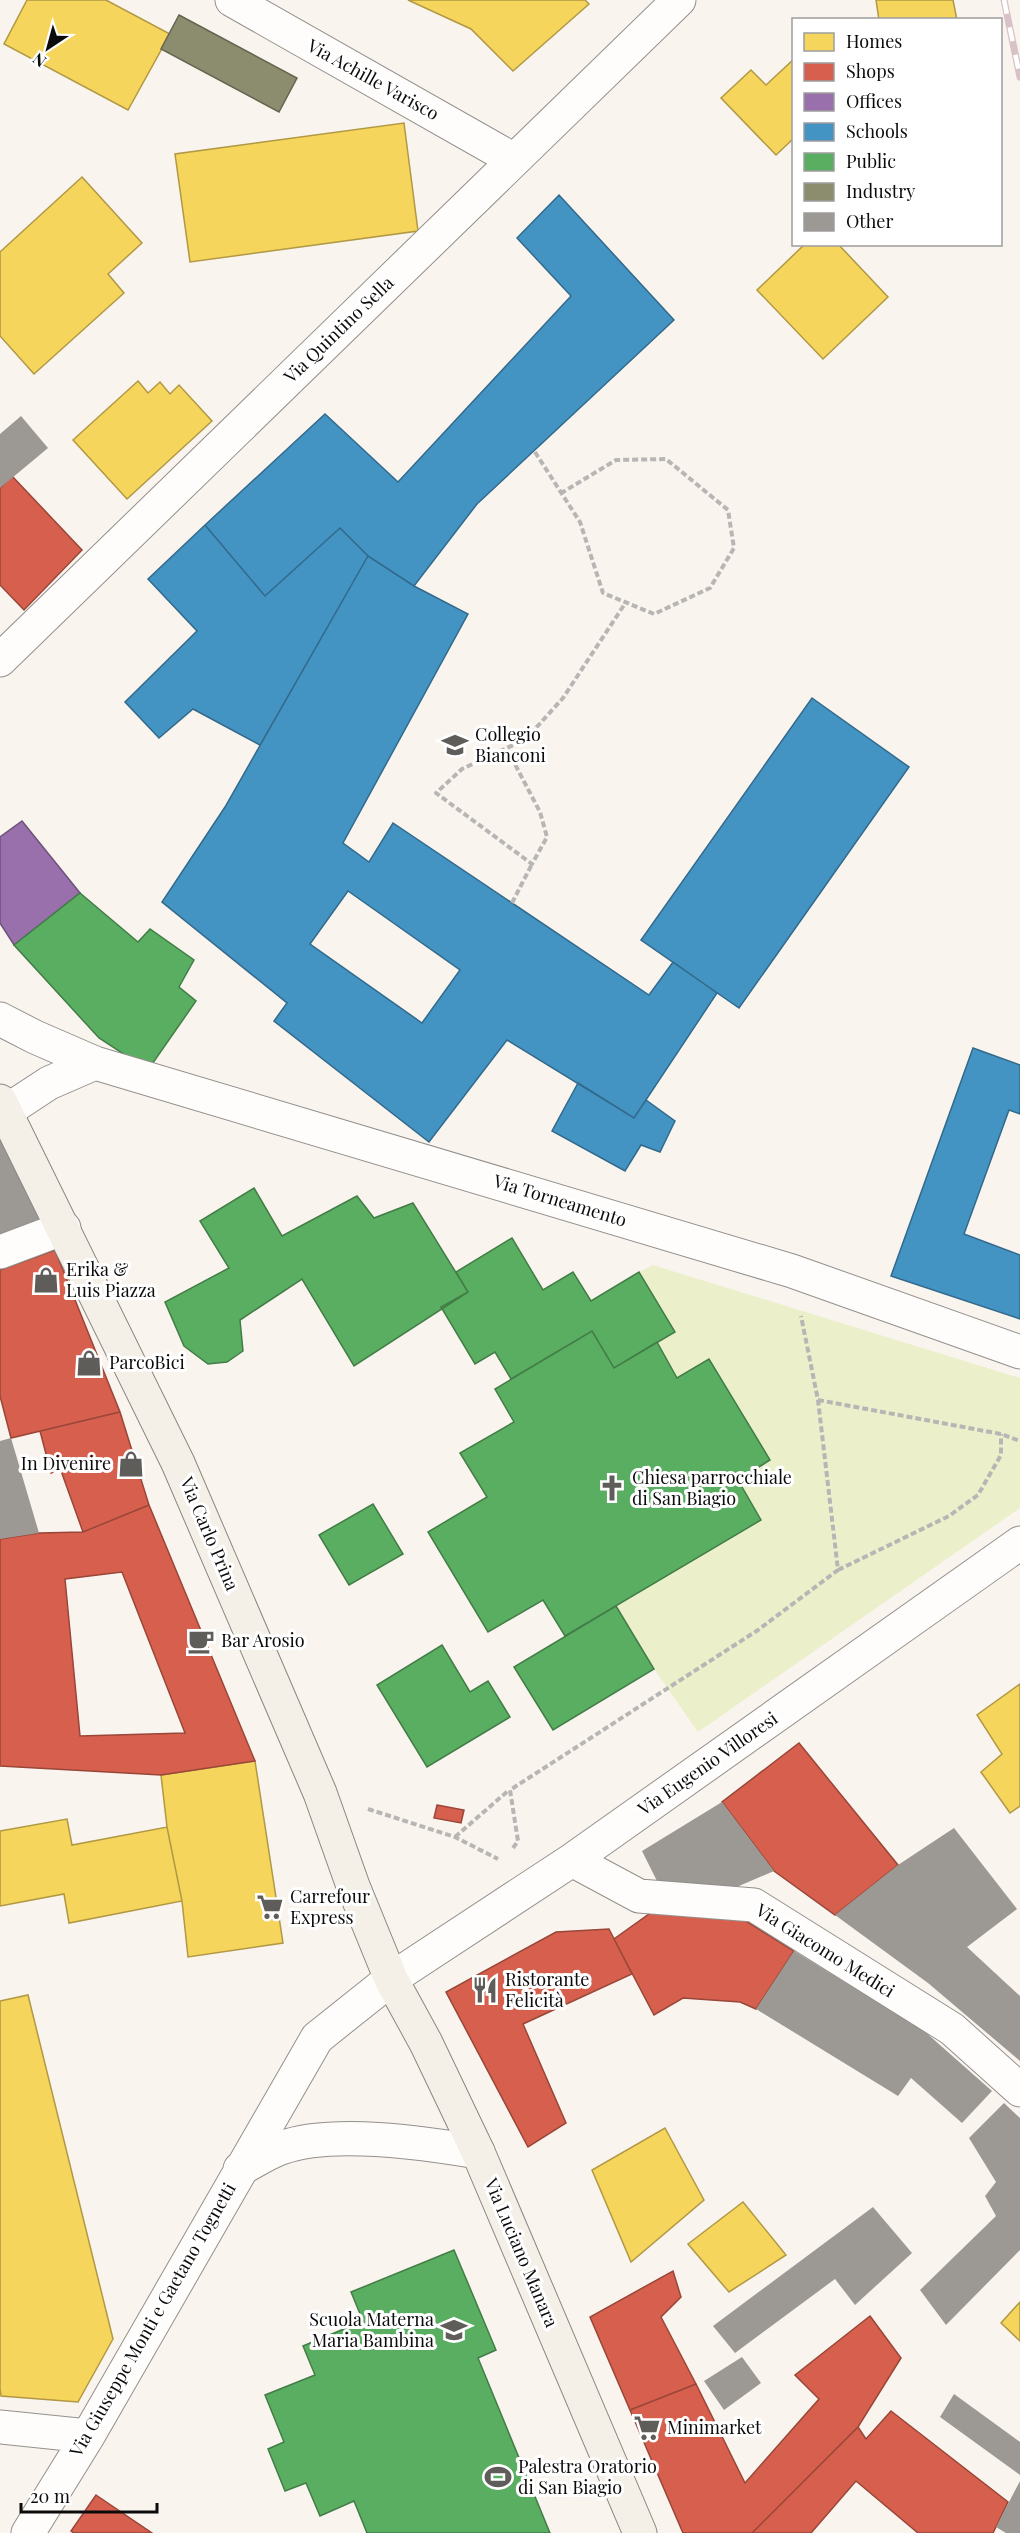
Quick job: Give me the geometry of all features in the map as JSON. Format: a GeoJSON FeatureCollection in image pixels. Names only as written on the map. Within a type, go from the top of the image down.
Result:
{"type":"FeatureCollection","features":[{"type":"Feature","properties":{"kind":"street","name":"Via Achille Varisco"},"geometry":{"type":"LineString","coordinates":[[232,0],[514,160]]}},
{"type":"Feature","properties":{"kind":"street","name":"Via Quintino Sella"},"geometry":{"type":"LineString","coordinates":[[0,660],[679,0]]}},
{"type":"Feature","properties":{"kind":"street","name":"Via Torneamento"},"geometry":{"type":"LineString","coordinates":[[0,1019],[34,1037],[95,1063],[792,1271],[1020,1352]]}},
{"type":"Feature","properties":{"kind":"street"},"geometry":{"type":"LineString","coordinates":[[3,1107],[95,1063]]}},
{"type":"Feature","properties":{"kind":"street","name":"Via Carlo Prina"},"geometry":{"type":"LineString","coordinates":[[3,1107],[178,1463],[320,1793],[353,1886],[391,1979]]}},
{"type":"Feature","properties":{"kind":"street"},"geometry":{"type":"LineString","coordinates":[[0,1252],[64,1228]]}},
{"type":"Feature","properties":{"kind":"street","name":"Via Eugenio Villoresi"},"geometry":{"type":"LineString","coordinates":[[391,1979],[572,1860],[1020,1543]]}},
{"type":"Feature","properties":{"kind":"street","name":"Via Giacomo Medici"},"geometry":{"type":"LineString","coordinates":[[572,1860],[639,1896],[754,1905],[952,2029],[1020,2090]]}},
{"type":"Feature","properties":{"kind":"street","name":"Via Luciano Manara"},"geometry":{"type":"LineString","coordinates":[[391,1979],[426,2043],[478,2152],[640,2533]]}},
{"type":"Feature","properties":{"kind":"street","name":"Via Giuseppe Monti e Gaetano Tognetti"},"geometry":{"type":"LineString","coordinates":[[28,2533],[88,2436],[317,2038],[391,1979]]}},
{"type":"Feature","properties":{"kind":"street","name":"Via Giuseppe Monti e Gaetano Tognetti"},"geometry":{"type":"LineString","coordinates":[[240,2169],[282,2148],[321,2139],[424,2142],[478,2152]]}},
{"type":"Feature","properties":{"kind":"street"},"geometry":{"type":"LineString","coordinates":[[0,2427],[88,2436]]}},
{"type":"Feature","properties":{"kind":"path"},"geometry":{"type":"LineString","coordinates":[[535,452],[580,522],[603,593],[654,614],[710,588],[734,548],[728,510],[666,459],[616,460],[562,492]]}},
{"type":"Feature","properties":{"kind":"path"},"geometry":{"type":"LineString","coordinates":[[532,864],[436,793],[462,769],[526,740],[563,698],[626,602]]}},
{"type":"Feature","properties":{"kind":"path"},"geometry":{"type":"LineString","coordinates":[[507,748],[540,812],[547,837],[512,903]]}},
{"type":"Feature","properties":{"kind":"path"},"geometry":{"type":"LineString","coordinates":[[792,1271],[818,1400],[838,1570]]}},
{"type":"Feature","properties":{"kind":"path"},"geometry":{"type":"LineString","coordinates":[[818,1400],[1001,1434],[1020,1441]]}},
{"type":"Feature","properties":{"kind":"path"},"geometry":{"type":"LineString","coordinates":[[455,1837],[510,1790],[758,1630],[838,1570],[940,1520],[978,1495],[1001,1455],[1001,1434]]}},
{"type":"Feature","properties":{"kind":"path"},"geometry":{"type":"LineString","coordinates":[[503,1862],[518,1841],[510,1790]]}},
{"type":"Feature","properties":{"kind":"path"},"geometry":{"type":"LineString","coordinates":[[320,1793],[455,1837],[542,1880]]}},
{"type":"Feature","properties":{"kind":"green space"},"geometry":{"type":"Polygon","coordinates":[[[653,1265],[1020,1378],[1020,1508],[698,1732],[654,1669],[616,1606],[761,1520],[738,1480],[770,1460],[709,1359],[677,1378],[657,1342],[639,1272],[653,1265]]]}},
{"type":"Feature","properties":{"kind":"building: Homes"},"geometry":{"type":"Polygon","coordinates":[[[27,0],[106,0],[170,34],[128,110],[4,44],[27,0]]]}},
{"type":"Feature","properties":{"kind":"building: Homes"},"geometry":{"type":"Polygon","coordinates":[[[408,0],[585,0],[589,4],[513,71],[471,29],[408,0]]]}},
{"type":"Feature","properties":{"kind":"building: Homes"},"geometry":{"type":"Polygon","coordinates":[[[876,0],[953,0],[957,18],[879,18],[876,0]]]}},
{"type":"Feature","properties":{"kind":"building: Homes"},"geometry":{"type":"Polygon","coordinates":[[[792,61],[792,140],[776,155],[721,98],[751,70],[766,85],[792,61]]]}},
{"type":"Feature","properties":{"kind":"building: Homes"},"geometry":{"type":"Polygon","coordinates":[[[404,123],[418,231],[190,262],[175,154],[404,123]]]}},
{"type":"Feature","properties":{"kind":"building: Homes"},"geometry":{"type":"Polygon","coordinates":[[[82,177],[142,243],[108,274],[124,293],[34,374],[0,336],[0,252],[82,177]]]}},
{"type":"Feature","properties":{"kind":"building: Homes"},"geometry":{"type":"Polygon","coordinates":[[[803,246],[840,246],[888,297],[823,359],[757,290],[803,246]]]}},
{"type":"Feature","properties":{"kind":"building: Homes"},"geometry":{"type":"Polygon","coordinates":[[[138,381],[148,393],[160,382],[170,394],[179,385],[212,421],[127,499],[73,440],[138,381]]]}},
{"type":"Feature","properties":{"kind":"building: Homes"},"geometry":{"type":"Polygon","coordinates":[[[1020,1684],[1020,1806],[1010,1813],[981,1772],[1002,1754],[977,1715],[1020,1684]]]}},
{"type":"Feature","properties":{"kind":"building: Homes"},"geometry":{"type":"Polygon","coordinates":[[[255,1761],[283,1943],[188,1957],[182,1901],[167,1827],[161,1775],[255,1761]]]}},
{"type":"Feature","properties":{"kind":"building: Homes"},"geometry":{"type":"Polygon","coordinates":[[[67,1819],[72,1845],[167,1827],[182,1901],[69,1923],[64,1894],[0,1906],[0,1831],[67,1819]]]}},
{"type":"Feature","properties":{"kind":"building: Homes"},"geometry":{"type":"Polygon","coordinates":[[[28,1995],[113,2339],[78,2402],[1,2396],[0,2388],[0,2001],[28,1995]]]}},
{"type":"Feature","properties":{"kind":"building: Homes"},"geometry":{"type":"Polygon","coordinates":[[[665,2128],[704,2200],[631,2262],[592,2170],[665,2128]]]}},
{"type":"Feature","properties":{"kind":"building: Homes"},"geometry":{"type":"Polygon","coordinates":[[[743,2202],[786,2255],[729,2292],[688,2244],[743,2202]]]}},
{"type":"Feature","properties":{"kind":"building: Homes"},"geometry":{"type":"Polygon","coordinates":[[[1020,2302],[1020,2341],[1001,2323],[1020,2302]]]}},
{"type":"Feature","properties":{"kind":"building: Shops"},"geometry":{"type":"Polygon","coordinates":[[[12,476],[82,550],[24,610],[0,585],[0,488],[12,476]]]}},
{"type":"Feature","properties":{"kind":"building: Shops"},"geometry":{"type":"Polygon","coordinates":[[[55,1250],[120,1412],[11,1438],[0,1396],[0,1270],[55,1250]]]}},
{"type":"Feature","properties":{"kind":"building: Shops"},"geometry":{"type":"Polygon","coordinates":[[[120,1412],[149,1505],[83,1532],[60,1468],[51,1473],[40,1431],[120,1412]]]}},
{"type":"Feature","properties":{"kind":"building: Shops"},"geometry":{"type":"Polygon","coordinates":[[[149,1505],[255,1761],[161,1775],[0,1766],[0,1539],[39,1533],[83,1532],[149,1505]],[[122,1572],[65,1579],[80,1736],[185,1733],[122,1572]]]}},
{"type":"Feature","properties":{"kind":"building: Shops"},"geometry":{"type":"Polygon","coordinates":[[[799,1743],[898,1865],[835,1915],[774,1871],[722,1802],[799,1743]]]}},
{"type":"Feature","properties":{"kind":"building: Shops"},"geometry":{"type":"Polygon","coordinates":[[[437,1805],[464,1810],[461,1823],[434,1818],[437,1805]]]}},
{"type":"Feature","properties":{"kind":"building: Shops"},"geometry":{"type":"Polygon","coordinates":[[[656,1909],[738,1916],[794,1951],[756,2009],[740,2002],[683,1998],[654,2015],[614,1939],[656,1909]]]}},
{"type":"Feature","properties":{"kind":"building: Shops"},"geometry":{"type":"Polygon","coordinates":[[[609,1929],[632,1974],[523,2024],[566,2123],[528,2147],[446,1992],[556,1932],[609,1929]]]}},
{"type":"Feature","properties":{"kind":"building: Shops"},"geometry":{"type":"Polygon","coordinates":[[[673,2271],[681,2297],[661,2317],[696,2384],[630,2410],[590,2317],[673,2271]]]}},
{"type":"Feature","properties":{"kind":"building: Shops"},"geometry":{"type":"Polygon","coordinates":[[[870,2316],[901,2358],[858,2427],[752,2533],[683,2533],[630,2410],[696,2384],[745,2483],[819,2399],[795,2375],[870,2316]]]}},
{"type":"Feature","properties":{"kind":"building: Shops"},"geometry":{"type":"Polygon","coordinates":[[[891,2411],[1008,2502],[993,2533],[918,2533],[856,2481],[811,2533],[752,2533],[858,2427],[866,2439],[891,2411]]]}},
{"type":"Feature","properties":{"kind":"building: Shops"},"geometry":{"type":"Polygon","coordinates":[[[96,2495],[152,2533],[74,2533],[71,2531],[96,2495]]]}},
{"type":"Feature","properties":{"kind":"building: Offices"},"geometry":{"type":"Polygon","coordinates":[[[22,821],[80,893],[14,945],[0,923],[0,837],[22,821]]]}},
{"type":"Feature","properties":{"kind":"building: Schools"},"geometry":{"type":"Polygon","coordinates":[[[559,195],[674,320],[477,504],[414,586],[368,556],[340,528],[265,596],[205,525],[325,414],[398,482],[571,296],[517,238],[559,195]]]}},
{"type":"Feature","properties":{"kind":"building: Schools"},"geometry":{"type":"Polygon","coordinates":[[[205,525],[265,596],[340,528],[368,556],[260,745],[193,709],[159,738],[125,702],[197,631],[148,579],[205,525]]]}},
{"type":"Feature","properties":{"kind":"building: Schools"},"geometry":{"type":"Polygon","coordinates":[[[368,556],[414,586],[468,614],[343,843],[369,862],[393,823],[649,995],[673,962],[717,993],[634,1118],[507,1040],[429,1142],[274,1021],[287,1003],[162,902],[225,807],[368,556]],[[348,891],[310,944],[422,1023],[460,970],[348,891]]]}},
{"type":"Feature","properties":{"kind":"building: Schools"},"geometry":{"type":"Polygon","coordinates":[[[812,698],[909,767],[739,1008],[641,940],[812,698]]]}},
{"type":"Feature","properties":{"kind":"building: Schools"},"geometry":{"type":"Polygon","coordinates":[[[973,1048],[1020,1065],[1020,1114],[1009,1110],[964,1234],[1020,1255],[1020,1319],[891,1276],[973,1048]]]}},
{"type":"Feature","properties":{"kind":"building: Schools"},"geometry":{"type":"Polygon","coordinates":[[[578,1083],[634,1118],[646,1100],[675,1121],[660,1152],[641,1145],[625,1171],[552,1131],[578,1083]]]}},
{"type":"Feature","properties":{"kind":"building: Public"},"geometry":{"type":"Polygon","coordinates":[[[80,893],[138,942],[150,929],[194,960],[179,987],[196,1001],[148,1070],[99,1038],[14,945],[80,893]]]}},
{"type":"Feature","properties":{"kind":"building: Public"},"geometry":{"type":"Polygon","coordinates":[[[254,1188],[282,1236],[357,1196],[374,1218],[413,1203],[468,1292],[354,1366],[302,1279],[240,1320],[243,1351],[227,1362],[208,1364],[184,1346],[165,1302],[229,1268],[200,1221],[254,1188]]]}},
{"type":"Feature","properties":{"kind":"building: Public"},"geometry":{"type":"Polygon","coordinates":[[[512,1238],[543,1290],[573,1272],[591,1301],[639,1272],[675,1332],[614,1368],[592,1331],[511,1379],[495,1352],[475,1364],[441,1307],[468,1292],[456,1272],[512,1238]]]}},
{"type":"Feature","properties":{"kind":"building: Public","name":"Chiesa parrocchiale di San Biagio"},"geometry":{"type":"Polygon","coordinates":[[[592,1331],[614,1368],[657,1342],[677,1378],[709,1359],[770,1460],[738,1480],[761,1520],[565,1636],[543,1600],[488,1632],[428,1532],[487,1497],[460,1453],[514,1422],[495,1389],[592,1331]]]}},
{"type":"Feature","properties":{"kind":"building: Public"},"geometry":{"type":"Polygon","coordinates":[[[373,1504],[403,1554],[349,1585],[319,1535],[373,1504]]]}},
{"type":"Feature","properties":{"kind":"building: Public"},"geometry":{"type":"Polygon","coordinates":[[[616,1606],[654,1669],[553,1730],[514,1667],[616,1606]]]}},
{"type":"Feature","properties":{"kind":"building: Public"},"geometry":{"type":"Polygon","coordinates":[[[442,1645],[470,1692],[488,1681],[510,1717],[427,1767],[377,1685],[442,1645]]]}},
{"type":"Feature","properties":{"kind":"building: Public"},"geometry":{"type":"Polygon","coordinates":[[[454,2250],[496,2350],[478,2358],[550,2533],[367,2533],[354,2501],[320,2516],[306,2483],[285,2491],[268,2449],[284,2442],[265,2395],[315,2375],[303,2346],[363,2321],[351,2292],[454,2250]]]}},
{"type":"Feature","properties":{"kind":"building: Industry"},"geometry":{"type":"Polygon","coordinates":[[[179,15],[297,78],[279,112],[161,49],[179,15]]]}},
{"type":"Feature","properties":{"kind":"building: Other"},"geometry":{"type":"Polygon","coordinates":[[[21,416],[48,448],[0,488],[0,434],[21,416]]]}},
{"type":"Feature","properties":{"kind":"building: Other"},"geometry":{"type":"Polygon","coordinates":[[[0,1139],[45,1223],[0,1241],[0,1139]]]}},
{"type":"Feature","properties":{"kind":"building: Other"},"geometry":{"type":"Polygon","coordinates":[[[11,1438],[39,1533],[0,1539],[0,1441],[11,1438]]]}},
{"type":"Feature","properties":{"kind":"building: Other"},"geometry":{"type":"Polygon","coordinates":[[[722,1802],[774,1871],[732,1889],[658,1883],[642,1851],[722,1802]]]}},
{"type":"Feature","properties":{"kind":"building: Other"},"geometry":{"type":"Polygon","coordinates":[[[954,1828],[1017,1909],[967,1947],[1020,1996],[1020,2061],[928,1983],[835,1915],[898,1865],[954,1828]]]}},
{"type":"Feature","properties":{"kind":"building: Other"},"geometry":{"type":"Polygon","coordinates":[[[794,1951],[923,2030],[992,2091],[962,2123],[911,2078],[898,2096],[756,2009],[794,1951]]]}},
{"type":"Feature","properties":{"kind":"building: Other"},"geometry":{"type":"Polygon","coordinates":[[[1004,2103],[1020,2118],[1020,2250],[946,2325],[920,2290],[996,2216],[985,2196],[996,2182],[969,2138],[1004,2103]]]}},
{"type":"Feature","properties":{"kind":"building: Other"},"geometry":{"type":"Polygon","coordinates":[[[873,2207],[912,2253],[855,2305],[835,2279],[735,2353],[713,2326],[873,2207]]]}},
{"type":"Feature","properties":{"kind":"building: Other"},"geometry":{"type":"Polygon","coordinates":[[[742,2357],[761,2383],[724,2410],[704,2381],[742,2357]]]}},
{"type":"Feature","properties":{"kind":"building: Other"},"geometry":{"type":"Polygon","coordinates":[[[954,2394],[1020,2442],[1020,2475],[940,2417],[954,2394]]]}},
{"type":"Feature","properties":{"kind":"building: Other"},"geometry":{"type":"Polygon","coordinates":[[[1020,2481],[1020,2533],[1006,2533],[996,2527],[1020,2481]]]}},
{"type":"Feature","properties":{"kind":"railway"},"geometry":{"type":"LineString","coordinates":[[1004,0],[1020,77]]}},
{"type":"Feature","properties":{"kind":"place","name":"Collegio Bianconi"},"geometry":{"type":"Point","coordinates":[455,745]}},
{"type":"Feature","properties":{"kind":"place","name":"Erika & Luis Piazza"},"geometry":{"type":"Point","coordinates":[46,1280]}},
{"type":"Feature","properties":{"kind":"place","name":"ParcoBici"},"geometry":{"type":"Point","coordinates":[89,1363]}},
{"type":"Feature","properties":{"kind":"place","name":"In Divenire"},"geometry":{"type":"Point","coordinates":[131,1464]}},
{"type":"Feature","properties":{"kind":"place","name":"Chiesa parrocchiale di San Biagio"},"geometry":{"type":"Point","coordinates":[612,1488]}},
{"type":"Feature","properties":{"kind":"place","name":"Bar Arosio"},"geometry":{"type":"Point","coordinates":[201,1641]}},
{"type":"Feature","properties":{"kind":"place","name":"Carrefour Express"},"geometry":{"type":"Point","coordinates":[270,1907]}},
{"type":"Feature","properties":{"kind":"place","name":"Ristorante Felicità"},"geometry":{"type":"Point","coordinates":[485,1990]}},
{"type":"Feature","properties":{"kind":"place","name":"Scuola Materna Maria Bambina"},"geometry":{"type":"Point","coordinates":[454,2330]}},
{"type":"Feature","properties":{"kind":"place","name":"Minimarket"},"geometry":{"type":"Point","coordinates":[647,2428]}},
{"type":"Feature","properties":{"kind":"place","name":"Palestra Oratorio di San Biagio"},"geometry":{"type":"Point","coordinates":[498,2477]}}]}
